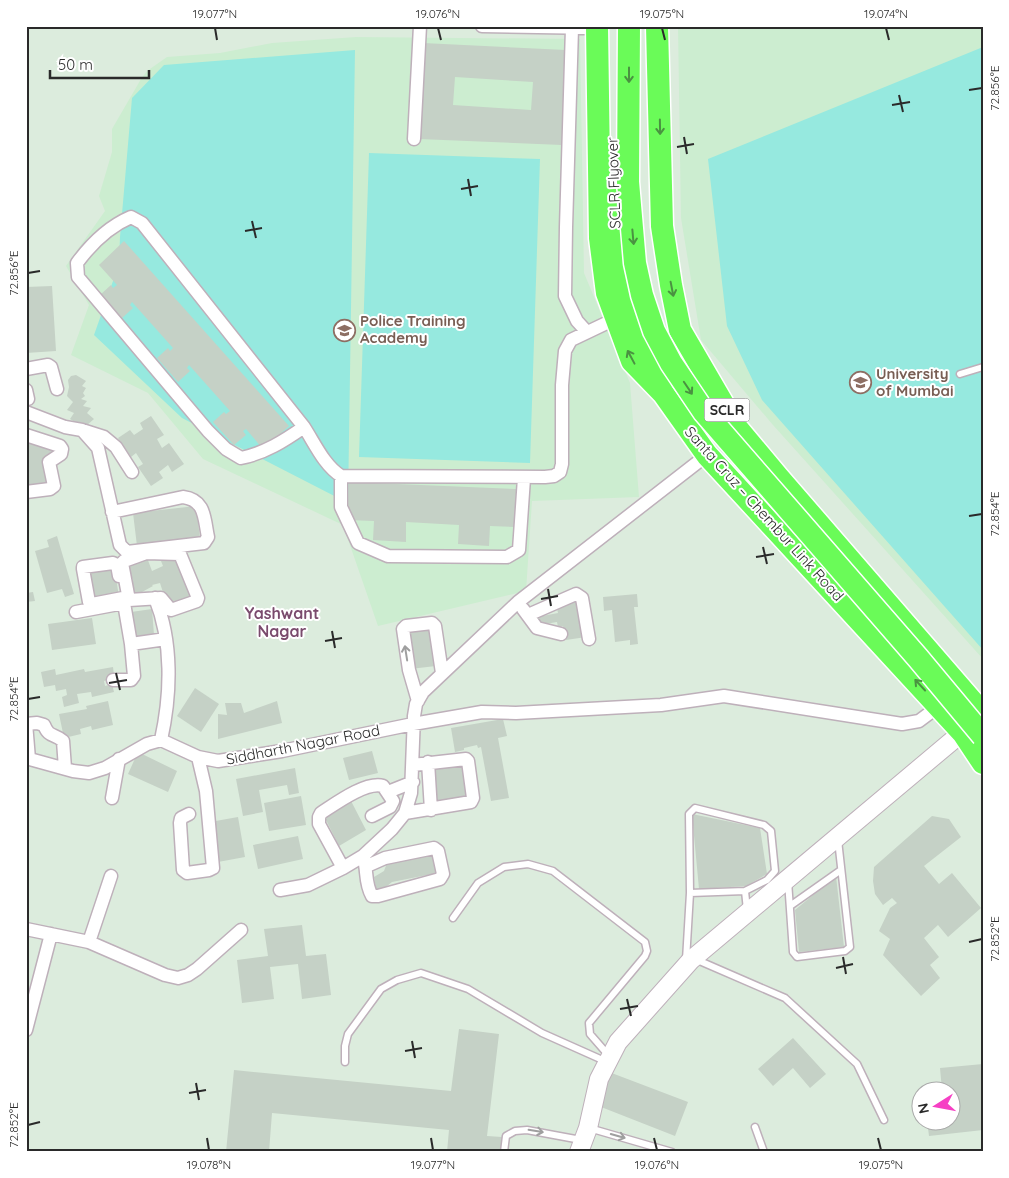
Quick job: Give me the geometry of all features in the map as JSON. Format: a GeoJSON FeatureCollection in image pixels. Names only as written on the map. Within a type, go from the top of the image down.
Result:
{"type":"FeatureCollection","features":[{"type":"Feature","properties":{"kind":"highway"},"geometry":{"type":"LineString","coordinates":[[629,26],[628,182],[635,263],[642,295],[654,331],[671,363],[704,412],[918,658],[973,734]]}},
{"type":"Feature","properties":{"kind":"highway","name":"SCLR"},"geometry":{"type":"LineString","coordinates":[[657,26],[662,226],[680,330],[737,428],[778,478],[983,714]]}},
{"type":"Feature","properties":{"kind":"highway","name":"Santa Cruz – Chembur Link Road"},"geometry":{"type":"LineString","coordinates":[[602,27],[600,238],[607,293],[632,361],[663,393],[707,455],[939,706],[973,734],[983,763]]}},
{"type":"Feature","properties":{"kind":"highway","name":"SCLR Flyover"},"geometry":{"type":"LineString","coordinates":[[602,27],[618,256],[626,300],[663,393]]}},
{"type":"Feature","properties":{"kind":"street"},"geometry":{"type":"LineString","coordinates":[[414,140],[420,26]]}},
{"type":"Feature","properties":{"kind":"street"},"geometry":{"type":"LineString","coordinates":[[482,26],[602,27]]}},
{"type":"Feature","properties":{"kind":"street"},"geometry":{"type":"LineString","coordinates":[[572,28],[565,296],[577,321],[587,332]]}},
{"type":"Feature","properties":{"kind":"street"},"geometry":{"type":"LineString","coordinates":[[304,427],[278,445],[256,455],[241,458],[226,449],[78,277],[78,263],[84,253],[120,222],[131,217],[142,223],[304,427],[326,461],[341,476],[524,478],[554,476],[560,472],[562,464],[562,385],[565,351],[572,340],[615,319]]}},
{"type":"Feature","properties":{"kind":"street"},"geometry":{"type":"LineString","coordinates":[[26,369],[48,365],[51,367],[57,389]]}},
{"type":"Feature","properties":{"kind":"street"},"geometry":{"type":"LineString","coordinates":[[26,412],[65,427],[104,437],[116,446],[132,472]]}},
{"type":"Feature","properties":{"kind":"street"},"geometry":{"type":"LineString","coordinates":[[82,430],[98,448],[112,512],[120,544],[126,552],[204,543],[208,537],[202,509],[193,498],[184,497],[112,512]]}},
{"type":"Feature","properties":{"kind":"street"},"geometry":{"type":"LineString","coordinates":[[26,435],[60,446],[62,454],[49,462],[54,486],[50,489],[26,492]]}},
{"type":"Feature","properties":{"kind":"street"},"geometry":{"type":"LineString","coordinates":[[280,890],[308,885],[344,868],[365,861],[434,848],[438,851],[443,874],[440,879],[378,896],[372,896],[367,886],[365,861],[404,813],[412,792],[413,724],[416,704],[423,692],[518,602],[707,455]]}},
{"type":"Feature","properties":{"kind":"street"},"geometry":{"type":"LineString","coordinates":[[341,476],[341,507],[358,544],[388,556],[508,558],[519,550],[524,478]]}},
{"type":"Feature","properties":{"kind":"street"},"geometry":{"type":"LineString","coordinates":[[163,623],[169,610],[195,602],[198,598],[180,554],[146,553],[124,561],[122,563],[129,600],[163,599],[169,610]]}},
{"type":"Feature","properties":{"kind":"street"},"geometry":{"type":"LineString","coordinates":[[528,615],[576,594],[582,598],[589,639]]}},
{"type":"Feature","properties":{"kind":"street"},"geometry":{"type":"LineString","coordinates":[[65,768],[63,741],[58,736],[46,732],[44,725],[26,723],[28,758],[65,768],[88,773],[105,768],[147,744],[161,740],[166,718],[168,688],[166,639],[155,598]]}},
{"type":"Feature","properties":{"kind":"street"},"geometry":{"type":"LineString","coordinates":[[76,612],[124,601],[134,676],[131,680],[113,680]]}},
{"type":"Feature","properties":{"kind":"street"},"geometry":{"type":"LineString","coordinates":[[518,602],[537,628],[561,634]]}},
{"type":"Feature","properties":{"kind":"street"},"geometry":{"type":"LineString","coordinates":[[418,701],[409,670],[403,629],[406,626],[432,623],[435,626],[442,674]]}},
{"type":"Feature","properties":{"kind":"street"},"geometry":{"type":"LineString","coordinates":[[131,644],[166,639]]}},
{"type":"Feature","properties":{"kind":"street","name":"Siddharth Nagar Road"},"geometry":{"type":"LineString","coordinates":[[161,740],[198,757],[218,761],[282,751],[482,712],[516,713],[661,705],[724,696],[902,724],[919,721],[939,706]]}},
{"type":"Feature","properties":{"kind":"street"},"geometry":{"type":"LineString","coordinates":[[583,1140],[600,1079],[618,1042],[690,962],[838,836],[973,734],[983,714]]}},
{"type":"Feature","properties":{"kind":"street"},"geometry":{"type":"LineString","coordinates":[[189,814],[181,818],[180,823],[183,870],[187,873],[210,870],[213,868],[206,791],[198,757]]}},
{"type":"Feature","properties":{"kind":"street"},"geometry":{"type":"LineString","coordinates":[[112,798],[119,759]]}},
{"type":"Feature","properties":{"kind":"street"},"geometry":{"type":"LineString","coordinates":[[404,813],[471,802],[473,798],[468,761],[466,759],[413,765]]}},
{"type":"Feature","properties":{"kind":"street"},"geometry":{"type":"LineString","coordinates":[[428,762],[431,810]]}},
{"type":"Feature","properties":{"kind":"street"},"geometry":{"type":"LineString","coordinates":[[388,792],[412,782]]}},
{"type":"Feature","properties":{"kind":"street"},"geometry":{"type":"LineString","coordinates":[[344,868],[319,824],[318,817],[321,813],[353,793],[375,784],[383,786],[393,801],[390,807],[372,816]]}},
{"type":"Feature","properties":{"kind":"street"},"geometry":{"type":"LineString","coordinates":[[89,942],[110,876]]}},
{"type":"Feature","properties":{"kind":"street"},"geometry":{"type":"LineString","coordinates":[[26,929],[89,942],[178,978],[188,975],[197,969],[241,930]]}},
{"type":"Feature","properties":{"kind":"street"},"geometry":{"type":"LineString","coordinates":[[26,1030],[32,989],[51,934]]}},
{"type":"Feature","properties":{"kind":"lane"},"geometry":{"type":"LineString","coordinates":[[960,374],[983,367]]}},
{"type":"Feature","properties":{"kind":"lane"},"geometry":{"type":"LineString","coordinates":[[690,893],[745,891],[767,880],[775,871],[771,831],[764,825],[695,808],[689,814],[690,962],[785,998],[857,1064],[884,1120]]}},
{"type":"Feature","properties":{"kind":"lane"},"geometry":{"type":"LineString","coordinates":[[788,878],[793,952],[797,957],[845,951],[850,947],[838,836]]}},
{"type":"Feature","properties":{"kind":"lane"},"geometry":{"type":"LineString","coordinates":[[453,918],[478,884],[504,867],[528,864],[553,871],[645,942],[647,951],[645,956],[589,1024],[590,1034],[609,1060]]}},
{"type":"Feature","properties":{"kind":"lane"},"geometry":{"type":"LineString","coordinates":[[790,906],[841,870]]}},
{"type":"Feature","properties":{"kind":"lane"},"geometry":{"type":"LineString","coordinates":[[745,891],[747,913]]}},
{"type":"Feature","properties":{"kind":"lane"},"geometry":{"type":"LineString","coordinates":[[345,1062],[345,1046],[348,1034],[381,988],[397,980],[421,973],[468,989],[542,1033],[609,1060]]}},
{"type":"Feature","properties":{"kind":"lane"},"geometry":{"type":"LineString","coordinates":[[755,1127],[764,1152]]}},
{"type":"Feature","properties":{"kind":"lane"},"geometry":{"type":"LineString","coordinates":[[504,1152],[506,1136],[515,1131],[528,1130],[583,1140],[672,1152]]}},
{"type":"Feature","properties":{"kind":"shaded area","name":"University of Mumbai"},"geometry":{"type":"Polygon","coordinates":[[[678,26],[983,26],[983,659],[773,425],[701,340],[681,218],[678,26]]]}},
{"type":"Feature","properties":{"kind":"shaded area","name":"Police Training Academy"},"geometry":{"type":"Polygon","coordinates":[[[356,37],[580,39],[584,273],[630,383],[639,497],[532,501],[526,591],[378,626],[343,525],[203,459],[148,393],[71,355],[89,305],[66,266],[105,211],[99,196],[112,152],[112,129],[147,71],[167,57],[220,53],[272,43],[356,37]]]}},
{"type":"Feature","properties":{"kind":"shaded area","name":"University of Mumbai"},"geometry":{"type":"Polygon","coordinates":[[[983,47],[983,650],[762,400],[727,326],[708,159],[983,47]]]}},
{"type":"Feature","properties":{"kind":"shaded area"},"geometry":{"type":"Polygon","coordinates":[[[355,50],[348,503],[182,418],[94,335],[119,264],[132,98],[164,65],[355,50]]]}},
{"type":"Feature","properties":{"kind":"shaded area"},"geometry":{"type":"Polygon","coordinates":[[[369,153],[540,159],[530,463],[359,457],[369,153]]]}},
{"type":"Feature","properties":{"kind":"building"},"geometry":{"type":"Polygon","coordinates":[[[423,43],[566,50],[562,145],[419,139],[423,43]],[[455,77],[453,105],[531,110],[533,82],[455,77]]]}},
{"type":"Feature","properties":{"kind":"building"},"geometry":{"type":"Polygon","coordinates":[[[124,241],[289,426],[263,449],[246,429],[243,431],[246,435],[234,445],[213,422],[224,412],[226,414],[230,411],[189,365],[187,368],[190,371],[178,382],[157,358],[168,348],[170,351],[173,348],[132,302],[130,305],[133,308],[121,319],[100,295],[111,285],[113,288],[117,285],[99,265],[124,241]]]}},
{"type":"Feature","properties":{"kind":"building"},"geometry":{"type":"Polygon","coordinates":[[[52,286],[56,351],[26,353],[26,287],[52,286]]]}},
{"type":"Feature","properties":{"kind":"building"},"geometry":{"type":"Polygon","coordinates":[[[76,375],[86,381],[82,386],[86,388],[83,393],[85,396],[81,399],[87,401],[83,406],[91,408],[87,413],[94,419],[86,426],[70,419],[74,413],[67,410],[73,402],[67,396],[68,380],[71,376],[76,375]]]}},
{"type":"Feature","properties":{"kind":"building"},"geometry":{"type":"Polygon","coordinates":[[[151,416],[164,435],[157,439],[162,448],[169,443],[184,464],[172,472],[168,465],[159,472],[163,478],[151,486],[138,467],[143,464],[136,453],[131,457],[118,438],[130,430],[134,435],[143,429],[140,423],[151,416]]]}},
{"type":"Feature","properties":{"kind":"building"},"geometry":{"type":"Polygon","coordinates":[[[26,441],[56,446],[48,484],[30,489],[26,472],[26,441]]]}},
{"type":"Feature","properties":{"kind":"building"},"geometry":{"type":"Polygon","coordinates":[[[349,482],[516,489],[515,527],[490,526],[489,546],[458,544],[459,525],[406,522],[406,542],[373,540],[374,521],[348,520],[349,482]]]}},
{"type":"Feature","properties":{"kind":"building"},"geometry":{"type":"Polygon","coordinates":[[[196,506],[200,538],[137,546],[133,513],[196,506]]]}},
{"type":"Feature","properties":{"kind":"building"},"geometry":{"type":"Polygon","coordinates":[[[57,536],[74,594],[65,597],[62,589],[47,593],[35,551],[49,547],[47,540],[57,536]]]}},
{"type":"Feature","properties":{"kind":"building"},"geometry":{"type":"Polygon","coordinates":[[[146,555],[152,571],[163,566],[161,561],[179,556],[194,598],[167,605],[160,583],[152,585],[142,592],[143,597],[132,599],[129,583],[133,581],[128,564],[146,555]]]}},
{"type":"Feature","properties":{"kind":"building"},"geometry":{"type":"Polygon","coordinates":[[[114,565],[119,597],[92,602],[86,570],[114,565]]]}},
{"type":"Feature","properties":{"kind":"building"},"geometry":{"type":"Polygon","coordinates":[[[33,592],[35,601],[26,602],[26,593],[33,592]]]}},
{"type":"Feature","properties":{"kind":"building"},"geometry":{"type":"Polygon","coordinates":[[[637,594],[638,607],[634,607],[638,644],[630,645],[630,640],[615,642],[612,610],[604,611],[603,597],[637,594]]]}},
{"type":"Feature","properties":{"kind":"building"},"geometry":{"type":"Polygon","coordinates":[[[581,599],[586,637],[566,640],[563,626],[558,627],[557,622],[539,625],[537,617],[558,613],[556,604],[581,599]]]}},
{"type":"Feature","properties":{"kind":"building"},"geometry":{"type":"Polygon","coordinates":[[[152,609],[154,635],[134,638],[131,612],[152,609]]]}},
{"type":"Feature","properties":{"kind":"building"},"geometry":{"type":"Polygon","coordinates":[[[92,618],[96,644],[52,650],[48,624],[92,618]]]}},
{"type":"Feature","properties":{"kind":"building"},"geometry":{"type":"Polygon","coordinates":[[[431,626],[436,666],[410,669],[405,630],[431,626]]]}},
{"type":"Feature","properties":{"kind":"building"},"geometry":{"type":"Polygon","coordinates":[[[113,667],[114,675],[111,679],[104,681],[105,686],[112,684],[114,692],[92,697],[91,692],[77,694],[79,703],[64,707],[62,697],[67,695],[66,689],[56,691],[55,685],[44,687],[41,672],[55,669],[56,675],[84,669],[85,672],[113,667]]]}},
{"type":"Feature","properties":{"kind":"building"},"geometry":{"type":"Polygon","coordinates":[[[195,688],[219,704],[201,732],[177,716],[195,688]]]}},
{"type":"Feature","properties":{"kind":"building"},"geometry":{"type":"Polygon","coordinates":[[[108,701],[113,725],[92,730],[91,726],[80,729],[81,734],[64,738],[59,714],[87,709],[86,706],[108,701]]]}},
{"type":"Feature","properties":{"kind":"building"},"geometry":{"type":"Polygon","coordinates":[[[277,701],[282,723],[218,739],[218,714],[227,715],[225,703],[241,703],[244,713],[277,701]]]}},
{"type":"Feature","properties":{"kind":"building"},"geometry":{"type":"Polygon","coordinates":[[[503,719],[507,736],[498,738],[509,798],[491,801],[481,747],[478,748],[477,745],[455,752],[451,728],[503,719]]]}},
{"type":"Feature","properties":{"kind":"building"},"geometry":{"type":"Polygon","coordinates":[[[372,751],[378,773],[349,780],[343,758],[372,751]]]}},
{"type":"Feature","properties":{"kind":"building"},"geometry":{"type":"Polygon","coordinates":[[[138,752],[177,771],[168,792],[128,774],[138,752]]]}},
{"type":"Feature","properties":{"kind":"building"},"geometry":{"type":"Polygon","coordinates":[[[466,761],[471,801],[436,805],[431,765],[466,761]]]}},
{"type":"Feature","properties":{"kind":"building"},"geometry":{"type":"Polygon","coordinates":[[[295,768],[299,793],[289,795],[287,785],[259,790],[263,812],[243,816],[236,779],[295,768]]]}},
{"type":"Feature","properties":{"kind":"building"},"geometry":{"type":"Polygon","coordinates":[[[301,796],[306,825],[269,831],[264,803],[301,796]]]}},
{"type":"Feature","properties":{"kind":"building"},"geometry":{"type":"Polygon","coordinates":[[[350,799],[366,830],[339,846],[324,816],[350,799]]]}},
{"type":"Feature","properties":{"kind":"building"},"geometry":{"type":"Polygon","coordinates":[[[692,814],[760,828],[767,874],[746,886],[699,889],[692,814]]]}},
{"type":"Feature","properties":{"kind":"building"},"geometry":{"type":"Polygon","coordinates":[[[932,816],[949,819],[961,837],[924,866],[939,884],[952,873],[981,908],[948,937],[938,925],[924,938],[939,957],[930,965],[940,978],[921,996],[883,955],[890,939],[879,931],[890,908],[897,903],[892,898],[883,905],[875,894],[873,881],[874,867],[932,816]]]}},
{"type":"Feature","properties":{"kind":"building"},"geometry":{"type":"Polygon","coordinates":[[[238,817],[245,857],[218,862],[210,822],[238,817]]]}},
{"type":"Feature","properties":{"kind":"building"},"geometry":{"type":"Polygon","coordinates":[[[298,836],[303,859],[258,869],[253,845],[298,836]]]}},
{"type":"Feature","properties":{"kind":"building"},"geometry":{"type":"Polygon","coordinates":[[[433,852],[437,873],[392,882],[377,894],[374,877],[384,871],[387,863],[433,852]]]}},
{"type":"Feature","properties":{"kind":"building"},"geometry":{"type":"Polygon","coordinates":[[[836,876],[844,947],[799,952],[795,910],[836,876]]]}},
{"type":"Feature","properties":{"kind":"building"},"geometry":{"type":"Polygon","coordinates":[[[302,925],[306,956],[326,954],[331,995],[302,999],[298,964],[270,967],[274,999],[242,1003],[237,960],[268,956],[264,929],[302,925]]]}},
{"type":"Feature","properties":{"kind":"building"},"geometry":{"type":"Polygon","coordinates":[[[459,1029],[499,1034],[487,1136],[502,1137],[501,1152],[447,1152],[449,1130],[272,1113],[269,1152],[226,1152],[234,1070],[451,1091],[459,1029]]]}},
{"type":"Feature","properties":{"kind":"building"},"geometry":{"type":"Polygon","coordinates":[[[793,1038],[826,1074],[810,1088],[793,1068],[773,1086],[758,1069],[793,1038]]]}},
{"type":"Feature","properties":{"kind":"building"},"geometry":{"type":"Polygon","coordinates":[[[983,1064],[983,1130],[929,1136],[928,1130],[962,1130],[962,1080],[941,1080],[940,1068],[983,1064]]]}},
{"type":"Feature","properties":{"kind":"building"},"geometry":{"type":"Polygon","coordinates":[[[609,1072],[688,1102],[675,1136],[596,1105],[609,1072]]]}},
{"type":"Feature","properties":{"kind":"place","name":"Police Training Academy"},"geometry":{"type":"Point","coordinates":[344,330]}},
{"type":"Feature","properties":{"kind":"place","name":"University of Mumbai"},"geometry":{"type":"Point","coordinates":[860,383]}},
{"type":"Feature","properties":{"kind":"district","name":"Yashwant Nagar"},"geometry":{"type":"Point","coordinates":[282,622]}}]}
